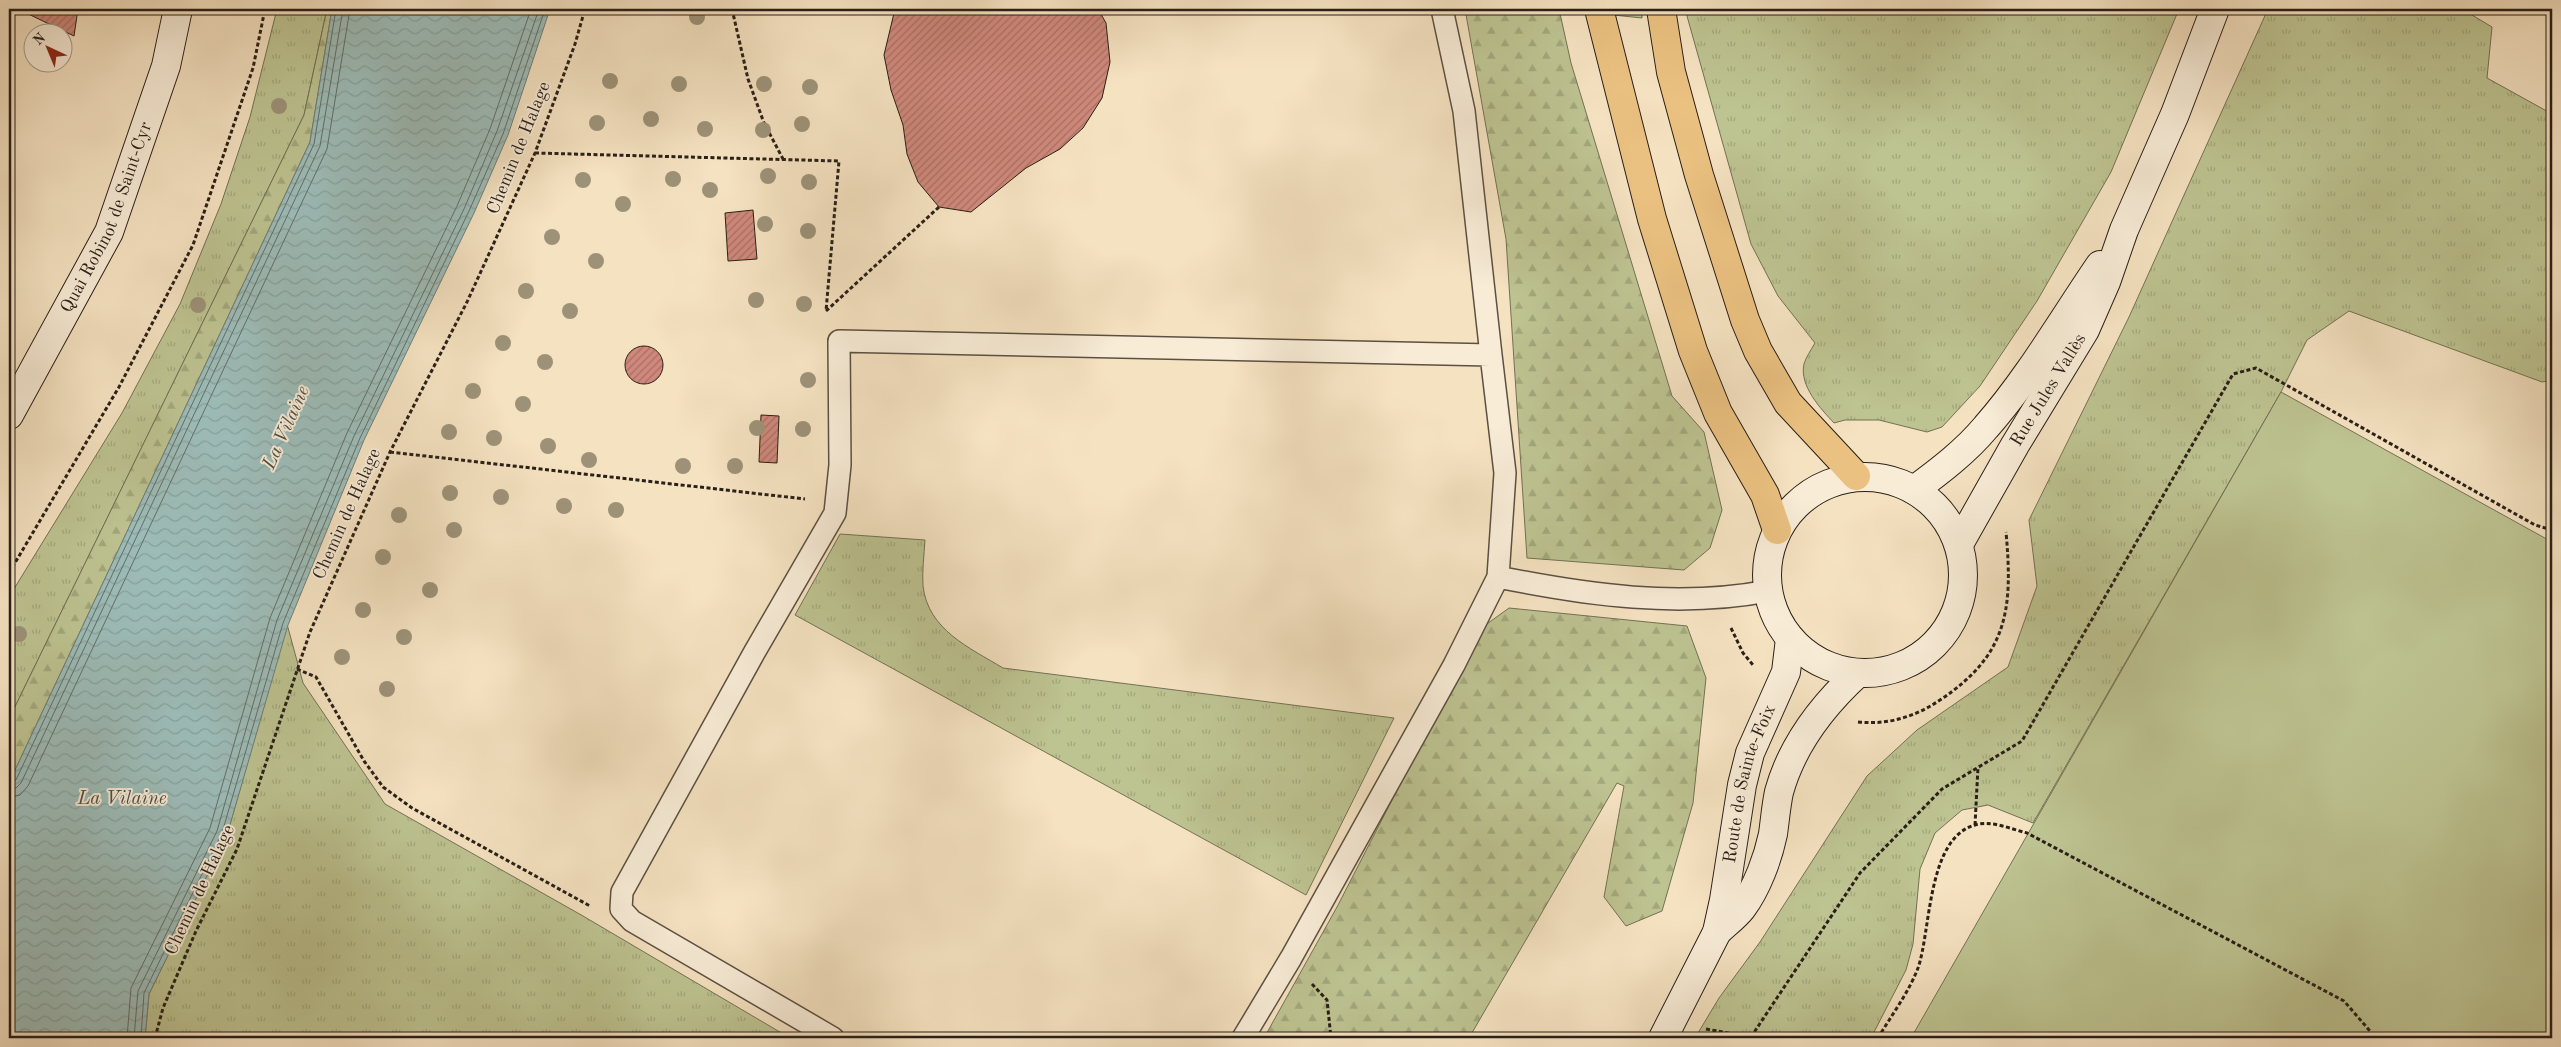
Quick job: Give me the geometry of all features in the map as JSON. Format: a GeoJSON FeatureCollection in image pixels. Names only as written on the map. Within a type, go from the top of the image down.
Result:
{"type":"FeatureCollection","features":[{"type":"Feature","properties":{"kind":"highway"},"geometry":{"type":"LineString","coordinates":[[1599,9],[1652,219],[1693,351],[1718,413],[1766,496],[1777,530]]}},
{"type":"Feature","properties":{"kind":"highway"},"geometry":{"type":"LineString","coordinates":[[1661,9],[1671,72],[1699,175],[1745,320],[1758,351],[1788,403],[1856,476]]}},
{"type":"Feature","properties":{"kind":"main road","name":"Quai Robinot de Saint-Cyr"},"geometry":{"type":"LineString","coordinates":[[9,415],[109,232],[166,66],[178,9]]}},
{"type":"Feature","properties":{"kind":"main road","name":"Rue Jules Vallès"},"geometry":{"type":"LineString","coordinates":[[1959,544],[2010,453],[2085,330],[2106,282],[2124,230],[2175,114],[2215,9]]}},
{"type":"Feature","properties":{"kind":"main road","name":"Rue Jules Vallès"},"geometry":{"type":"LineString","coordinates":[[1914,490],[1941,470],[1985,429],[2006,404],[2124,230]]}},
{"type":"Feature","properties":{"kind":"main road"},"geometry":{"type":"LineString","coordinates":[[1856,476],[1882,478],[1914,490],[1942,513],[1952,528],[1959,544],[1963,568],[1962,592],[1955,615],[1943,636],[1925,652],[1905,665],[1882,672],[1858,673],[1821,663],[1790,639],[1780,625],[1768,590],[1768,559],[1777,530],[1790,511],[1807,496],[1826,485],[1856,476]]}},
{"type":"Feature","properties":{"kind":"main road","name":"Route de Sainte-Foix"},"geometry":{"type":"LineString","coordinates":[[1666,1034],[1717,932],[1724,900],[1742,784],[1750,753],[1786,672],[1790,639]]}},
{"type":"Feature","properties":{"kind":"main road","name":"Route de Sainte-Foix"},"geometry":{"type":"LineString","coordinates":[[1717,932],[1742,908],[1763,867],[1772,836],[1779,792],[1796,753],[1817,714],[1858,673]]}},
{"type":"Feature","properties":{"kind":"lane"},"geometry":{"type":"LineString","coordinates":[[1243,1038],[1291,958],[1454,665],[1498,576],[1505,473],[1464,111],[1442,9]]}},
{"type":"Feature","properties":{"kind":"lane"},"geometry":{"type":"LineString","coordinates":[[833,1038],[632,921],[620,909],[622,892],[754,653],[835,514],[838,503],[840,465],[839,341],[1491,355]]}},
{"type":"Feature","properties":{"kind":"lane"},"geometry":{"type":"LineString","coordinates":[[1498,576],[1609,596],[1722,598],[1768,590]]}},
{"type":"Feature","properties":{"kind":"path"},"geometry":{"type":"LineString","coordinates":[[9,572],[120,388],[193,245],[253,68],[265,9]]}},
{"type":"Feature","properties":{"kind":"path","name":"Chemin de Halage"},"geometry":{"type":"LineString","coordinates":[[155,1038],[162,1008],[196,931],[237,850],[310,632],[390,452],[467,302],[535,153],[575,44],[585,9]]}},
{"type":"Feature","properties":{"kind":"path"},"geometry":{"type":"LineString","coordinates":[[732,9],[748,79],[764,123],[783,160]]}},
{"type":"Feature","properties":{"kind":"path"},"geometry":{"type":"LineString","coordinates":[[535,153],[839,161],[826,311]]}},
{"type":"Feature","properties":{"kind":"path"},"geometry":{"type":"LineString","coordinates":[[1666,1034],[1713,1029],[1750,1037],[1860,873],[1942,789],[2022,741],[2232,374],[2256,368],[2535,525],[2552,530]]}},
{"type":"Feature","properties":{"kind":"path"},"geometry":{"type":"LineString","coordinates":[[390,452],[838,503]]}},
{"type":"Feature","properties":{"kind":"path"},"geometry":{"type":"LineString","coordinates":[[297,668],[316,677],[364,761],[383,787],[412,808],[592,906],[620,909]]}},
{"type":"Feature","properties":{"kind":"path"},"geometry":{"type":"LineString","coordinates":[[1975,825],[1978,767]]}},
{"type":"Feature","properties":{"kind":"path"},"geometry":{"type":"LineString","coordinates":[[1878,1038],[1917,970],[1924,944],[1929,906],[1944,852],[1960,833],[1975,825],[1992,824],[2027,833],[2344,1001],[2376,1038]]}},
{"type":"Feature","properties":{"kind":"path"},"geometry":{"type":"LineString","coordinates":[[1291,958],[1327,1000],[1331,1038]]}},
{"type":"Feature","properties":{"kind":"green space"},"geometry":{"type":"Polygon","coordinates":[[[277,9],[327,9],[304,115],[9,719],[9,597],[122,413],[180,304],[221,204],[250,117],[277,9]]]}},
{"type":"Feature","properties":{"kind":"green space"},"geometry":{"type":"Polygon","coordinates":[[[327,9],[332,9],[310,142],[9,783],[9,719],[304,115],[327,9]]]}},
{"type":"Feature","properties":{"kind":"green space"},"geometry":{"type":"Polygon","coordinates":[[[1465,9],[1559,9],[1571,63],[1672,396],[1704,432],[1722,510],[1710,548],[1684,570],[1527,558],[1506,239],[1465,9]]]}},
{"type":"Feature","properties":{"kind":"green space"},"geometry":{"type":"Polygon","coordinates":[[[1611,9],[1642,9],[1642,18],[1613,15],[1611,9]]]}},
{"type":"Feature","properties":{"kind":"green space"},"geometry":{"type":"Polygon","coordinates":[[[1687,9],[2179,9],[2111,172],[2037,301],[1980,386],[1942,427],[1927,432],[1879,420],[1845,420],[1834,423],[1808,389],[1803,372],[1804,364],[1815,343],[1778,296],[1751,244],[1687,16],[1687,9]]]}},
{"type":"Feature","properties":{"kind":"green space"},"geometry":{"type":"Polygon","coordinates":[[[2268,9],[2462,9],[2492,27],[2487,78],[2552,114],[2552,380],[2542,382],[2349,311],[2307,340],[2281,392],[2033,823],[1988,805],[1962,810],[1935,833],[1920,869],[1913,944],[1906,970],[1871,1038],[1695,1038],[1719,998],[1760,942],[1867,776],[1917,730],[2008,667],[2037,586],[2029,520],[2129,317],[2268,9]]]}},
{"type":"Feature","properties":{"kind":"green space"},"geometry":{"type":"Polygon","coordinates":[[[2281,392],[2552,542],[2552,1038],[1911,1038],[2281,392]]]}},
{"type":"Feature","properties":{"kind":"green space"},"geometry":{"type":"Polygon","coordinates":[[[840,534],[925,540],[923,586],[933,615],[952,636],[1003,668],[1394,718],[1306,895],[795,615],[840,534]]]}},
{"type":"Feature","properties":{"kind":"green space"},"geometry":{"type":"Polygon","coordinates":[[[1509,608],[1687,626],[1706,678],[1693,803],[1662,911],[1626,926],[1604,897],[1624,786],[1617,783],[1469,1038],[1264,1038],[1337,907],[1480,629],[1509,608]]]}},
{"type":"Feature","properties":{"kind":"green space"},"geometry":{"type":"Polygon","coordinates":[[[287,624],[303,683],[385,804],[583,916],[790,1038],[145,1038],[149,994],[227,835],[287,624]]]}},
{"type":"Feature","properties":{"kind":"water","name":"La Vilaine"},"geometry":{"type":"Polygon","coordinates":[[[332,9],[550,9],[508,135],[474,213],[364,440],[288,625],[227,835],[149,994],[145,1038],[9,1038],[9,783],[310,142],[332,9]]]}},
{"type":"Feature","properties":{"kind":"building"},"geometry":{"type":"Polygon","coordinates":[[[18,9],[78,9],[74,36],[72,35],[72,22],[45,22],[18,9]]]}},
{"type":"Feature","properties":{"kind":"building"},"geometry":{"type":"Polygon","coordinates":[[[895,9],[1098,9],[1106,23],[1110,62],[1102,98],[1083,128],[1060,149],[1026,168],[971,212],[939,207],[918,182],[907,154],[903,125],[891,90],[884,55],[895,9]]]}},
{"type":"Feature","properties":{"kind":"building"},"geometry":{"type":"Polygon","coordinates":[[[753,210],[757,259],[728,261],[725,213],[753,210]]]}},
{"type":"Feature","properties":{"kind":"building"},"geometry":{"type":"Polygon","coordinates":[[[644,346],[658,351],[663,365],[658,379],[644,384],[630,379],[625,365],[630,351],[644,346]]]}},
{"type":"Feature","properties":{"kind":"building"},"geometry":{"type":"Polygon","coordinates":[[[761,415],[779,416],[777,463],[759,462],[761,415]]]}}]}
